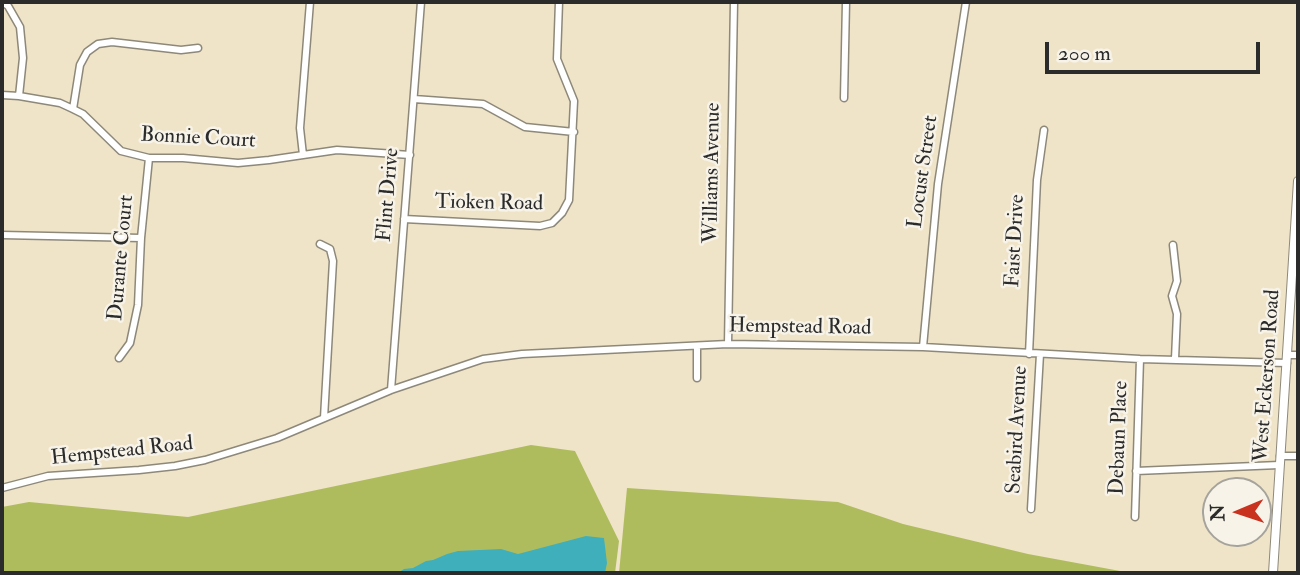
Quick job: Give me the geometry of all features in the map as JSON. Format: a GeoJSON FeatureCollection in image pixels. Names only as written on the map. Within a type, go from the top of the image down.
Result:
{"type":"FeatureCollection","features":[{"type":"Feature","properties":{"kind":"street"},"geometry":{"type":"LineString","coordinates":[[2,2],[8,6],[20,27],[23,58],[19,96]]}},
{"type":"Feature","properties":{"kind":"street"},"geometry":{"type":"LineString","coordinates":[[303,155],[300,128],[310,2]]}},
{"type":"Feature","properties":{"kind":"street","name":"Flint Drive"},"geometry":{"type":"LineString","coordinates":[[391,390],[421,2]]}},
{"type":"Feature","properties":{"kind":"street","name":"Tioken Road"},"geometry":{"type":"LineString","coordinates":[[404,219],[540,226],[552,223],[562,213],[569,200],[574,102],[557,59],[559,2]]}},
{"type":"Feature","properties":{"kind":"street","name":"Williams Avenue"},"geometry":{"type":"LineString","coordinates":[[728,344],[734,2]]}},
{"type":"Feature","properties":{"kind":"street"},"geometry":{"type":"LineString","coordinates":[[844,98],[846,2]]}},
{"type":"Feature","properties":{"kind":"street","name":"Locust Street"},"geometry":{"type":"LineString","coordinates":[[923,347],[938,184],[966,2]]}},
{"type":"Feature","properties":{"kind":"street"},"geometry":{"type":"LineString","coordinates":[[73,109],[80,65],[87,52],[98,44],[112,42],[181,50],[198,48]]}},
{"type":"Feature","properties":{"kind":"street","name":"Bonnie Court"},"geometry":{"type":"LineString","coordinates":[[2,95],[60,103],[83,114],[121,150],[149,158],[238,163],[337,150],[410,155]]}},
{"type":"Feature","properties":{"kind":"street"},"geometry":{"type":"LineString","coordinates":[[414,99],[483,104],[525,127],[573,132]]}},
{"type":"Feature","properties":{"kind":"street","name":"Faist Drive"},"geometry":{"type":"LineString","coordinates":[[1029,354],[1037,180],[1044,130]]}},
{"type":"Feature","properties":{"kind":"street","name":"Durante Court"},"geometry":{"type":"LineString","coordinates":[[119,358],[130,343],[138,304],[149,158]]}},
{"type":"Feature","properties":{"kind":"street","name":"West Eckerson Road"},"geometry":{"type":"LineString","coordinates":[[1273,573],[1298,181]]}},
{"type":"Feature","properties":{"kind":"street"},"geometry":{"type":"LineString","coordinates":[[2,235],[141,238]]}},
{"type":"Feature","properties":{"kind":"street"},"geometry":{"type":"LineString","coordinates":[[320,244],[330,249],[333,261],[324,418]]}},
{"type":"Feature","properties":{"kind":"street"},"geometry":{"type":"LineString","coordinates":[[1173,245],[1177,281],[1172,296],[1177,314],[1175,359]]}},
{"type":"Feature","properties":{"kind":"street","name":"Hempstead Road"},"geometry":{"type":"LineString","coordinates":[[2,488],[48,476],[190,464],[277,438],[391,390],[483,359],[522,354],[728,344],[923,347],[1139,359],[1287,359],[1298,355]]}},
{"type":"Feature","properties":{"kind":"street"},"geometry":{"type":"LineString","coordinates":[[696,346],[697,378]]}},
{"type":"Feature","properties":{"kind":"street","name":"Seabird Avenue"},"geometry":{"type":"LineString","coordinates":[[1031,509],[1040,354]]}},
{"type":"Feature","properties":{"kind":"street","name":"Debaun Place"},"geometry":{"type":"LineString","coordinates":[[1135,517],[1139,359]]}},
{"type":"Feature","properties":{"kind":"street"},"geometry":{"type":"LineString","coordinates":[[1136,471],[1280,460],[1298,456]]}},
{"type":"Feature","properties":{"kind":"green space"},"geometry":{"type":"Polygon","coordinates":[[[531,445],[575,451],[619,541],[615,573],[2,573],[2,507],[29,502],[188,517],[531,445]]]}},
{"type":"Feature","properties":{"kind":"green space"},"geometry":{"type":"Polygon","coordinates":[[[627,488],[838,502],[903,524],[1028,554],[1131,573],[619,573],[627,488]]]}},
{"type":"Feature","properties":{"kind":"water"},"geometry":{"type":"Polygon","coordinates":[[[586,536],[604,538],[607,563],[605,573],[398,573],[458,551],[501,549],[518,554],[586,536]]]}}]}
